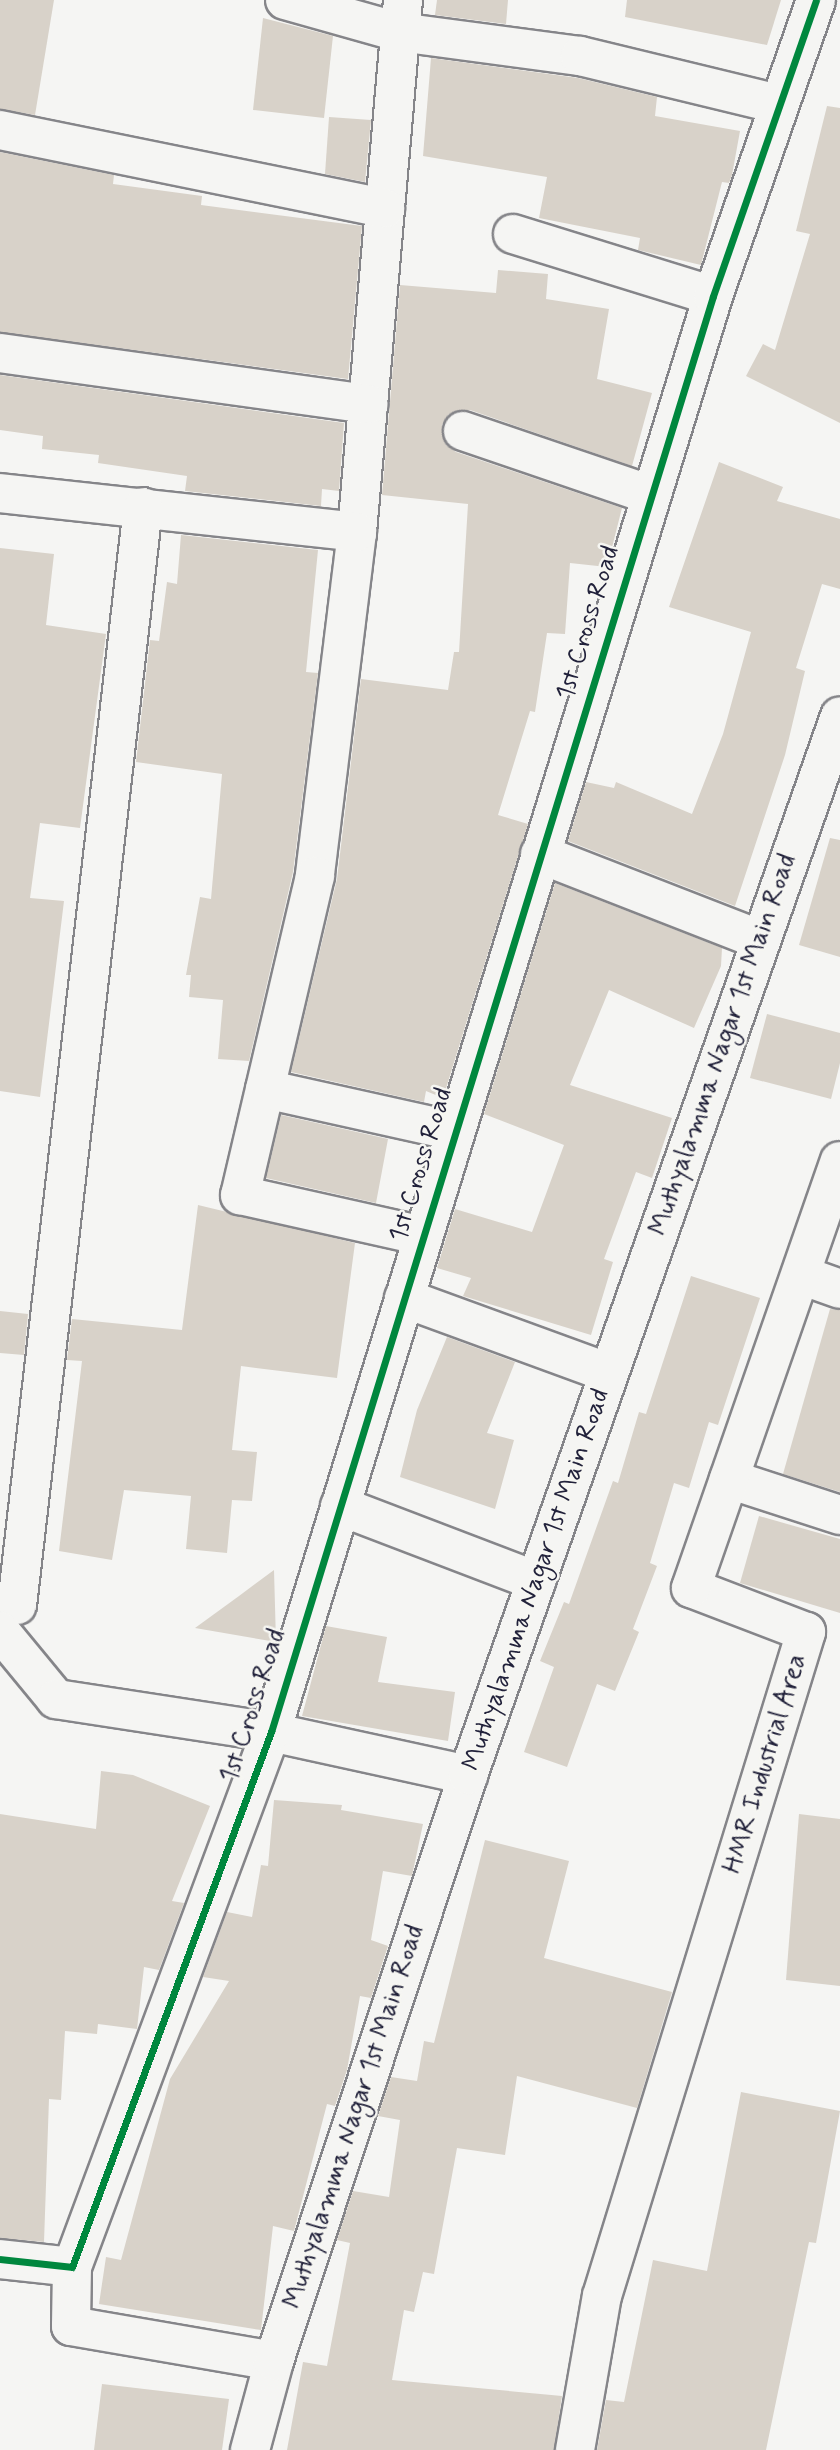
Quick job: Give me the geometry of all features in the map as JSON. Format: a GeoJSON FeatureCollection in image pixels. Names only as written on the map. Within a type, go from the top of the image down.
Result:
{"type":"FeatureCollection","features":[{"type":"Feature","properties":{"kind":"street"},"geometry":{"type":"LineString","coordinates":[[285,0],[401,16],[778,104]]}},
{"type":"Feature","properties":{"kind":"street","name":"1st Cross Road"},"geometry":{"type":"LineString","coordinates":[[274,2361],[71,2326],[72,2267],[271,1732],[713,296],[816,0]]}},
{"type":"Feature","properties":{"kind":"street"},"geometry":{"type":"LineString","coordinates":[[401,16],[357,532],[315,876],[240,1195],[422,1236]]}},
{"type":"Feature","properties":{"kind":"street"},"geometry":{"type":"LineString","coordinates":[[0,130],[385,208]]}},
{"type":"Feature","properties":{"kind":"street"},"geometry":{"type":"LineString","coordinates":[[513,234],[713,296]]}},
{"type":"Feature","properties":{"kind":"street"},"geometry":{"type":"LineString","coordinates":[[0,353],[368,404]]}},
{"type":"Feature","properties":{"kind":"street"},"geometry":{"type":"LineString","coordinates":[[463,431],[651,495]]}},
{"type":"Feature","properties":{"kind":"street"},"geometry":{"type":"LineString","coordinates":[[0,493],[357,532]]}},
{"type":"Feature","properties":{"kind":"street"},"geometry":{"type":"LineString","coordinates":[[143,507],[6,1603],[56,1699],[271,1732],[468,1774]]}},
{"type":"Feature","properties":{"kind":"street","name":"Muthyalamma Nagar 1st Main Road"},"geometry":{"type":"LineString","coordinates":[[250,2450],[274,2361],[468,1774],[840,716]]}},
{"type":"Feature","properties":{"kind":"street"},"geometry":{"type":"LineString","coordinates":[[540,854],[761,940]]}},
{"type":"Feature","properties":{"kind":"street"},"geometry":{"type":"LineString","coordinates":[[265,1089],[455,1131]]}},
{"type":"Feature","properties":{"kind":"street","name":"HMR Industrial Area"},"geometry":{"type":"LineString","coordinates":[[575,2450],[602,2296],[806,1633],[691,1588],[840,1161]]}},
{"type":"Feature","properties":{"kind":"street"},"geometry":{"type":"LineString","coordinates":[[801,1275],[840,1289]]}},
{"type":"Feature","properties":{"kind":"street"},"geometry":{"type":"LineString","coordinates":[[404,1298],[609,1373]]}},
{"type":"Feature","properties":{"kind":"street"},"geometry":{"type":"LineString","coordinates":[[729,1479],[840,1515]]}},
{"type":"Feature","properties":{"kind":"street"},"geometry":{"type":"LineString","coordinates":[[340,1506],[536,1581]]}},
{"type":"Feature","properties":{"kind":"street"},"geometry":{"type":"LineString","coordinates":[[0,2259],[72,2267]]}},
{"type":"Feature","properties":{"kind":"building"},"geometry":{"type":"Polygon","coordinates":[[[0,0],[54,0],[35,115],[0,109],[0,0]]]}},
{"type":"Feature","properties":{"kind":"building"},"geometry":{"type":"Polygon","coordinates":[[[437,0],[508,0],[506,24],[435,15],[437,0]]]}},
{"type":"Feature","properties":{"kind":"building"},"geometry":{"type":"Polygon","coordinates":[[[627,0],[781,0],[767,45],[625,17],[627,0]]]}},
{"type":"Feature","properties":{"kind":"building"},"geometry":{"type":"Polygon","coordinates":[[[263,18],[333,36],[324,118],[253,110],[263,18]]]}},
{"type":"Feature","properties":{"kind":"building"},"geometry":{"type":"Polygon","coordinates":[[[431,58],[578,78],[657,97],[655,116],[740,131],[732,175],[729,183],[722,182],[701,265],[638,250],[640,238],[539,218],[547,177],[423,156],[431,58]]]}},
{"type":"Feature","properties":{"kind":"building"},"geometry":{"type":"Polygon","coordinates":[[[827,106],[840,108],[840,423],[746,376],[763,344],[775,350],[810,234],[796,231],[827,106]]]}},
{"type":"Feature","properties":{"kind":"building"},"geometry":{"type":"Polygon","coordinates":[[[329,117],[371,120],[365,182],[325,174],[329,117]]]}},
{"type":"Feature","properties":{"kind":"building"},"geometry":{"type":"Polygon","coordinates":[[[0,152],[114,175],[113,184],[202,196],[201,205],[362,226],[348,379],[0,332],[0,152]]]}},
{"type":"Feature","properties":{"kind":"building"},"geometry":{"type":"Polygon","coordinates":[[[498,270],[548,274],[546,299],[609,309],[597,379],[652,393],[632,466],[470,410],[449,414],[442,425],[446,445],[456,452],[622,508],[607,567],[570,563],[565,634],[547,633],[535,712],[530,711],[498,815],[528,824],[443,1098],[426,1091],[424,1102],[291,1072],[337,879],[361,679],[448,690],[454,652],[459,652],[468,504],[382,495],[400,285],[496,293],[498,270]]]}},
{"type":"Feature","properties":{"kind":"building"},"geometry":{"type":"Polygon","coordinates":[[[0,375],[344,423],[339,491],[322,489],[321,506],[185,491],[187,476],[98,463],[99,455],[42,449],[43,436],[0,430],[0,375]]]}},
{"type":"Feature","properties":{"kind":"building"},"geometry":{"type":"Polygon","coordinates":[[[719,462],[783,487],[777,501],[840,519],[840,589],[822,584],[796,668],[805,671],[785,755],[735,906],[568,841],[586,782],[614,788],[616,782],[692,814],[723,734],[751,632],[669,607],[719,462]]]}},
{"type":"Feature","properties":{"kind":"building"},"geometry":{"type":"Polygon","coordinates":[[[181,535],[318,550],[306,672],[318,673],[293,872],[249,1061],[218,1059],[223,1000],[189,997],[191,975],[186,975],[200,897],[211,899],[222,774],[136,762],[150,640],[159,641],[167,582],[177,584],[181,535]]]}},
{"type":"Feature","properties":{"kind":"building"},"geometry":{"type":"Polygon","coordinates":[[[0,548],[54,554],[46,625],[106,634],[80,828],[40,823],[30,898],[64,901],[40,1097],[0,1091],[0,548]]]}},
{"type":"Feature","properties":{"kind":"building"},"geometry":{"type":"Polygon","coordinates":[[[830,838],[840,840],[840,957],[799,945],[830,838]]]}},
{"type":"Feature","properties":{"kind":"building"},"geometry":{"type":"Polygon","coordinates":[[[555,883],[722,948],[721,966],[694,1028],[609,990],[570,1085],[672,1118],[652,1178],[636,1172],[604,1259],[613,1262],[591,1335],[463,1296],[471,1278],[437,1268],[455,1209],[532,1232],[564,1145],[484,1114],[555,883]]]}},
{"type":"Feature","properties":{"kind":"building"},"geometry":{"type":"Polygon","coordinates":[[[767,1014],[840,1033],[840,1063],[831,1099],[750,1078],[767,1014]]]}},
{"type":"Feature","properties":{"kind":"building"},"geometry":{"type":"Polygon","coordinates":[[[281,1115],[388,1139],[376,1203],[266,1178],[281,1115]]]}},
{"type":"Feature","properties":{"kind":"building"},"geometry":{"type":"Polygon","coordinates":[[[198,1205],[355,1243],[337,1378],[241,1366],[232,1450],[257,1452],[252,1501],[232,1500],[227,1553],[186,1549],[191,1496],[124,1490],[112,1560],[59,1551],[82,1361],[67,1360],[72,1319],[182,1330],[198,1205]]]}},
{"type":"Feature","properties":{"kind":"building"},"geometry":{"type":"Polygon","coordinates":[[[691,1276],[760,1298],[718,1425],[709,1422],[689,1488],[674,1483],[650,1563],[657,1566],[633,1629],[639,1632],[615,1691],[597,1684],[567,1767],[524,1752],[554,1667],[540,1661],[564,1602],[569,1604],[613,1481],[618,1483],[639,1412],[646,1414],[691,1276]]]}},
{"type":"Feature","properties":{"kind":"building"},"geometry":{"type":"Polygon","coordinates":[[[830,1309],[840,1310],[840,1492],[783,1474],[830,1309]]]}},
{"type":"Feature","properties":{"kind":"building"},"geometry":{"type":"Polygon","coordinates":[[[0,1311],[28,1314],[24,1355],[0,1353],[0,1311]]]}},
{"type":"Feature","properties":{"kind":"building"},"geometry":{"type":"Polygon","coordinates":[[[447,1337],[515,1362],[487,1433],[514,1440],[495,1509],[400,1477],[417,1410],[447,1337]]]}},
{"type":"Feature","properties":{"kind":"building"},"geometry":{"type":"Polygon","coordinates":[[[759,1516],[840,1539],[840,1613],[740,1583],[759,1516]]]}},
{"type":"Feature","properties":{"kind":"building"},"geometry":{"type":"Polygon","coordinates":[[[274,1570],[276,1642],[195,1628],[239,1596],[274,1570]]]}},
{"type":"Feature","properties":{"kind":"building"},"geometry":{"type":"Polygon","coordinates":[[[326,1626],[387,1637],[378,1682],[455,1692],[448,1741],[302,1716],[326,1626]]]}},
{"type":"Feature","properties":{"kind":"building"},"geometry":{"type":"Polygon","coordinates":[[[101,1771],[133,1775],[210,1806],[172,1901],[184,1903],[159,1970],[144,1967],[137,2029],[98,2024],[97,2034],[65,2031],[61,2100],[49,2099],[44,2242],[0,2238],[0,1814],[96,1829],[101,1771]]]}},
{"type":"Feature","properties":{"kind":"building"},"geometry":{"type":"Polygon","coordinates":[[[274,1800],[342,1805],[341,1810],[423,1824],[412,1876],[383,1871],[371,1940],[388,1946],[371,1998],[360,1996],[347,2070],[335,2106],[327,2104],[294,2231],[273,2226],[261,2330],[99,2304],[106,2257],[121,2260],[170,2079],[229,1981],[203,1977],[227,1912],[252,1917],[261,1865],[268,1866],[274,1800]]]}},
{"type":"Feature","properties":{"kind":"building"},"geometry":{"type":"Polygon","coordinates":[[[799,1814],[840,1819],[840,1986],[786,1980],[799,1814]]]}},
{"type":"Feature","properties":{"kind":"building"},"geometry":{"type":"Polygon","coordinates":[[[485,1840],[569,1861],[544,1958],[672,1992],[637,2108],[517,2076],[505,2155],[457,2148],[434,2274],[423,2272],[414,2312],[404,2310],[392,2380],[562,2396],[554,2450],[287,2450],[303,2362],[327,2366],[350,2243],[337,2240],[353,2191],[389,2197],[400,2120],[378,2116],[391,2077],[417,2081],[424,2041],[434,2043],[485,1840]]]}},
{"type":"Feature","properties":{"kind":"building"},"geometry":{"type":"Polygon","coordinates":[[[741,2092],[840,2111],[816,2243],[809,2242],[766,2450],[597,2450],[606,2400],[624,2402],[653,2260],[707,2271],[741,2092]]]}},
{"type":"Feature","properties":{"kind":"building"},"geometry":{"type":"Polygon","coordinates":[[[102,2384],[229,2399],[222,2450],[94,2450],[102,2384]]]}},
{"type":"Feature","properties":{"kind":"cycle path"},"geometry":{"type":"LineString","coordinates":[[0,2259],[72,2267],[271,1732],[713,296],[816,0]]}}]}
